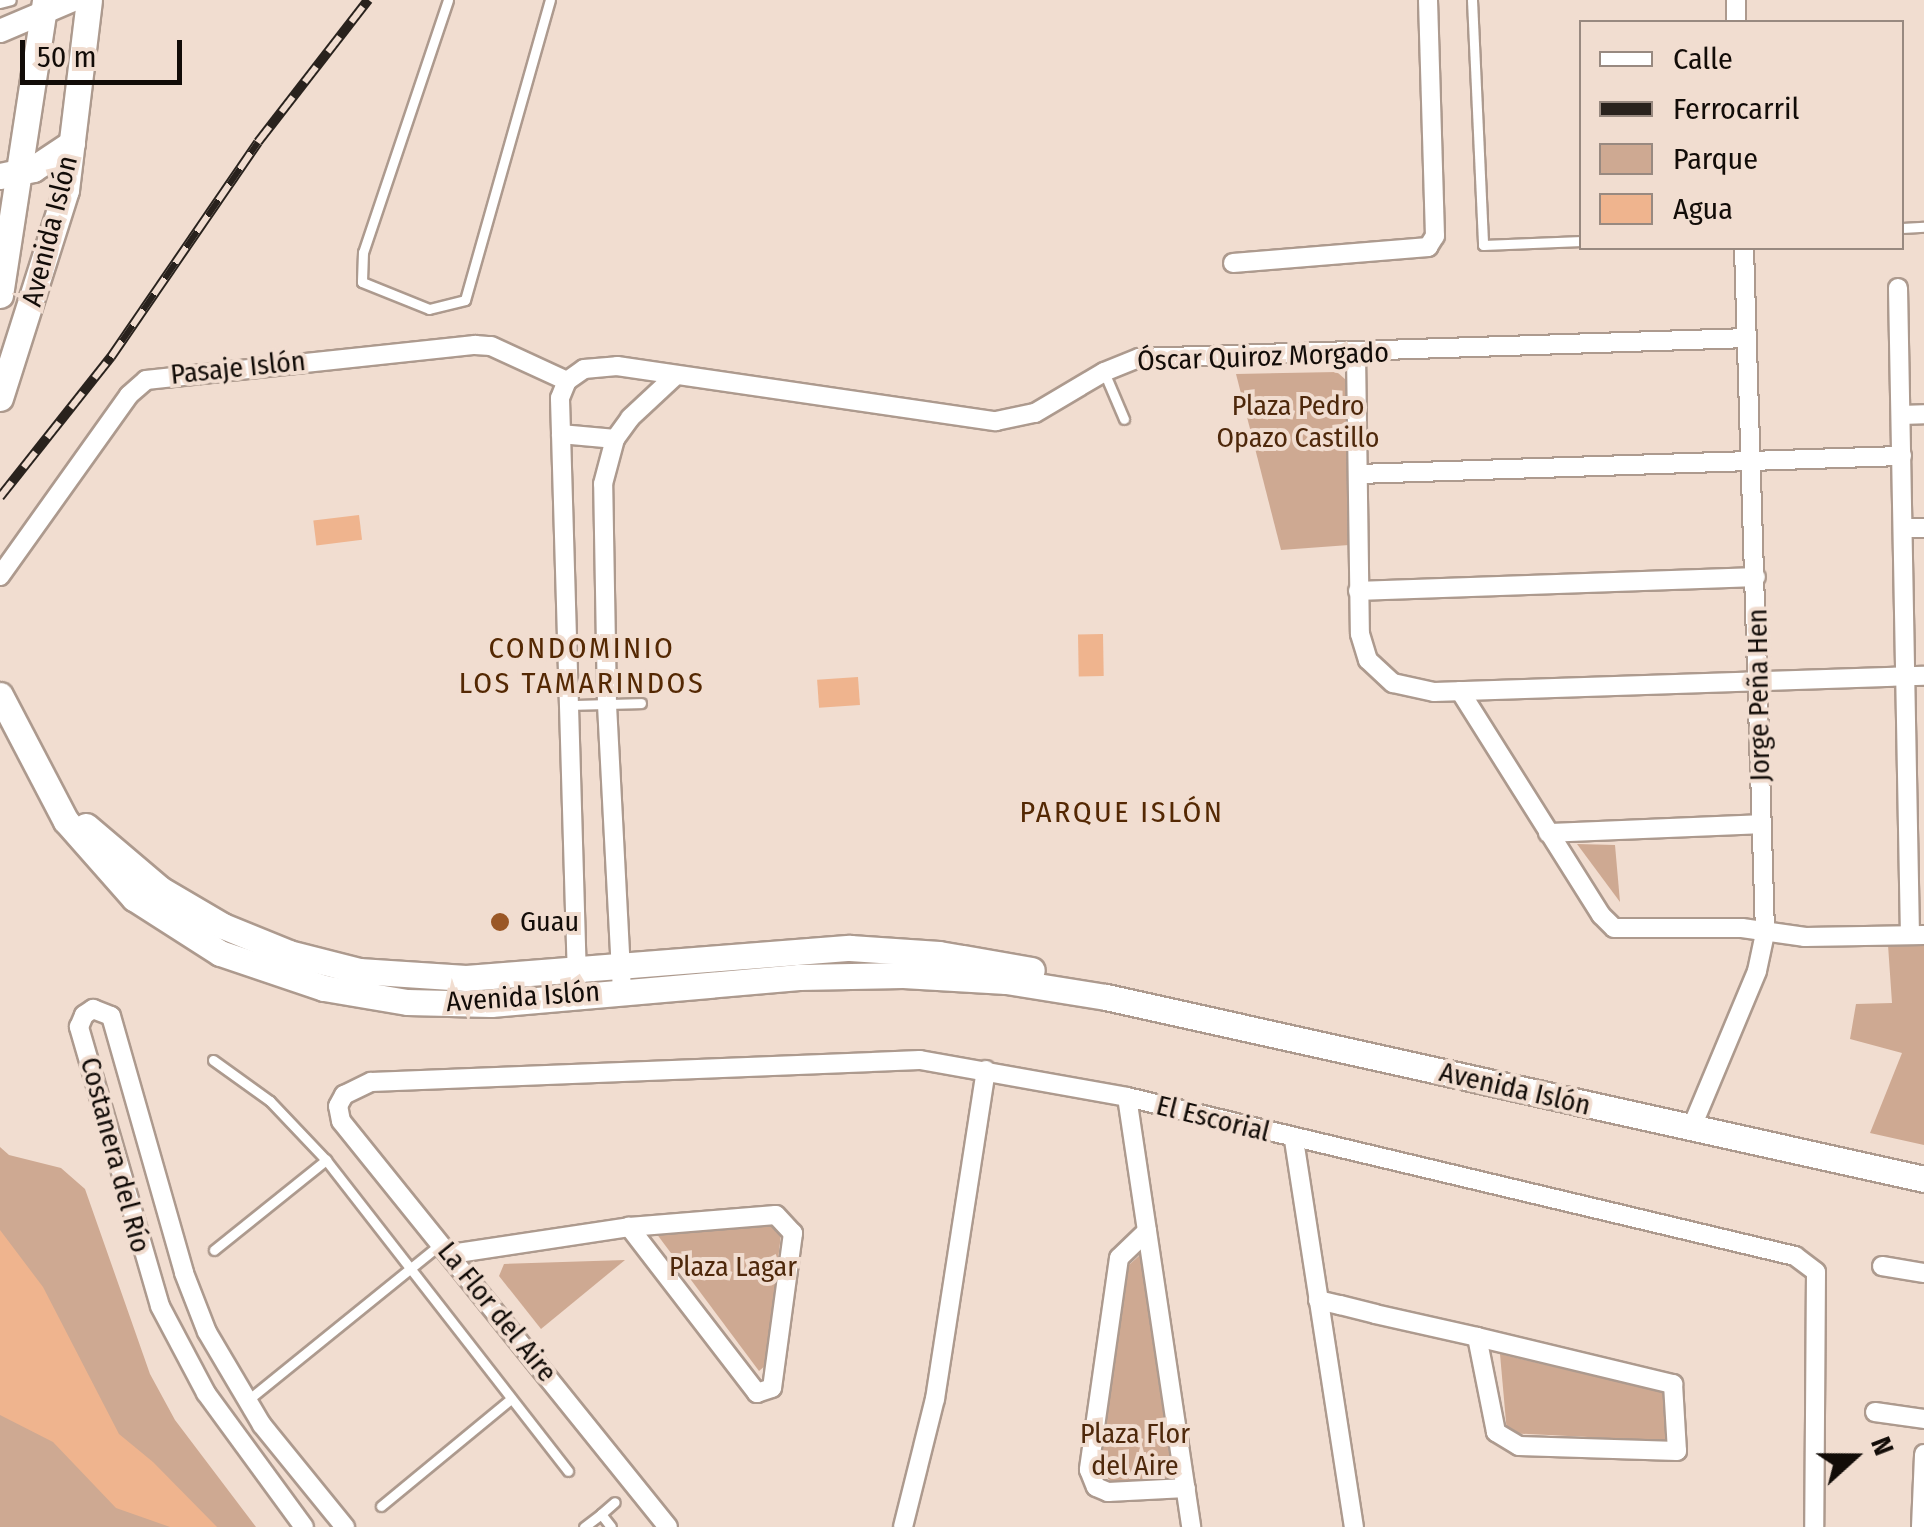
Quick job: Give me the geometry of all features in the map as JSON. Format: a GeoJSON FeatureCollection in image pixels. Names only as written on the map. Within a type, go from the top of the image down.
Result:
{"type":"FeatureCollection","features":[{"type":"Feature","properties":{"kind":"main road","name":"Avenida Islón"},"geometry":{"type":"LineString","coordinates":[[0,398],[56,226],[72,143],[89,0]]}},
{"type":"Feature","properties":{"kind":"main road","name":"Avenida Islón"},"geometry":{"type":"LineString","coordinates":[[0,295],[11,175],[44,7]]}},
{"type":"Feature","properties":{"kind":"main road"},"geometry":{"type":"LineString","coordinates":[[11,175],[45,164],[72,143]]}},
{"type":"Feature","properties":{"kind":"main road","name":"Avenida Islón"},"geometry":{"type":"LineString","coordinates":[[0,695],[66,821],[122,886],[190,937],[251,967],[324,988],[407,1002],[491,1004],[799,977],[904,974],[1006,981],[1106,997],[1924,1179]]}},
{"type":"Feature","properties":{"kind":"main road","name":"Avenida Islón"},"geometry":{"type":"LineString","coordinates":[[32,761],[78,818],[131,867],[190,909],[256,941],[324,963],[395,975],[466,978],[850,948],[893,950],[1036,970],[1106,997]]}},
{"type":"Feature","properties":{"kind":"street"},"geometry":{"type":"LineString","coordinates":[[0,31],[44,7],[73,0]]}},
{"type":"Feature","properties":{"kind":"street"},"geometry":{"type":"LineString","coordinates":[[1233,263],[1428,247],[1435,236],[1428,0]]}},
{"type":"Feature","properties":{"kind":"street","name":"Jorge Peña Hen"},"geometry":{"type":"LineString","coordinates":[[1691,1129],[1757,971],[1765,932],[1744,250]]}},
{"type":"Feature","properties":{"kind":"street"},"geometry":{"type":"LineString","coordinates":[[1460,691],[1548,833],[1614,928],[1765,932],[1805,937],[1917,935],[1914,677],[1904,528],[1898,288]]}},
{"type":"Feature","properties":{"kind":"street","name":"Óscar Quiroz Morgado"},"geometry":{"type":"LineString","coordinates":[[567,381],[584,370],[606,365],[996,421],[1046,408],[1104,372],[1156,357],[1356,354],[1748,338]]}},
{"type":"Feature","properties":{"kind":"street","name":"Pasaje Islón"},"geometry":{"type":"LineString","coordinates":[[0,576],[129,395],[146,380],[415,350],[491,346],[567,381]]}},
{"type":"Feature","properties":{"kind":"street"},"geometry":{"type":"LineString","coordinates":[[1356,354],[1358,590],[1363,648],[1375,669],[1393,683],[1425,691],[1460,691],[1914,677]]}},
{"type":"Feature","properties":{"kind":"street"},"geometry":{"type":"LineString","coordinates":[[622,991],[607,704],[603,484],[615,439],[630,418],[675,376]]}},
{"type":"Feature","properties":{"kind":"street"},"geometry":{"type":"LineString","coordinates":[[567,381],[560,398],[560,434],[579,994]]}},
{"type":"Feature","properties":{"kind":"street"},"geometry":{"type":"LineString","coordinates":[[1901,415],[1924,414]]}},
{"type":"Feature","properties":{"kind":"street"},"geometry":{"type":"LineString","coordinates":[[560,434],[615,439]]}},
{"type":"Feature","properties":{"kind":"street"},"geometry":{"type":"LineString","coordinates":[[1358,474],[1752,464],[1902,456]]}},
{"type":"Feature","properties":{"kind":"street"},"geometry":{"type":"LineString","coordinates":[[1904,528],[1924,528]]}},
{"type":"Feature","properties":{"kind":"street"},"geometry":{"type":"LineString","coordinates":[[1358,590],[1756,577]]}},
{"type":"Feature","properties":{"kind":"street"},"geometry":{"type":"LineString","coordinates":[[1548,833],[1762,824]]}},
{"type":"Feature","properties":{"kind":"street","name":"Costanera del Río"},"geometry":{"type":"LineString","coordinates":[[304,1527],[222,1418],[174,1337],[148,1275],[79,1026],[84,1014],[93,1010],[111,1016],[194,1303],[246,1402],[345,1527]]}},
{"type":"Feature","properties":{"kind":"street","name":"El Escorial"},"geometry":{"type":"LineString","coordinates":[[344,1095],[371,1082],[412,1084],[680,1067],[920,1060],[1127,1097],[1294,1140],[1796,1256],[1816,1272],[1814,1527]]}},
{"type":"Feature","properties":{"kind":"street"},"geometry":{"type":"LineString","coordinates":[[903,1527],[938,1384],[986,1070]]}},
{"type":"Feature","properties":{"kind":"street","name":"La Flor del Aire"},"geometry":{"type":"LineString","coordinates":[[344,1095],[338,1106],[341,1120],[668,1527]]}},
{"type":"Feature","properties":{"kind":"street"},"geometry":{"type":"LineString","coordinates":[[1127,1097],[1191,1527]]}},
{"type":"Feature","properties":{"kind":"street"},"geometry":{"type":"LineString","coordinates":[[1294,1140],[1354,1527]]}},
{"type":"Feature","properties":{"kind":"street"},"geometry":{"type":"LineString","coordinates":[[446,1248],[629,1226],[776,1214],[793,1233],[772,1388],[756,1392],[629,1226]]}},
{"type":"Feature","properties":{"kind":"street"},"geometry":{"type":"LineString","coordinates":[[1147,1231],[1119,1258],[1089,1470],[1096,1487],[1108,1492],[1186,1488]]}},
{"type":"Feature","properties":{"kind":"street"},"geometry":{"type":"LineString","coordinates":[[1882,1266],[1924,1273]]}},
{"type":"Feature","properties":{"kind":"street"},"geometry":{"type":"LineString","coordinates":[[1318,1300],[1672,1384],[1677,1451],[1519,1446],[1496,1432],[1477,1338]]}},
{"type":"Feature","properties":{"kind":"street"},"geometry":{"type":"LineString","coordinates":[[222,1418],[246,1402]]}},
{"type":"Feature","properties":{"kind":"street"},"geometry":{"type":"LineString","coordinates":[[1875,1412],[1924,1419]]}},
{"type":"Feature","properties":{"kind":"street"},"geometry":{"type":"LineString","coordinates":[[1921,1527],[1924,1454]]}},
{"type":"Feature","properties":{"kind":"lane"},"geometry":{"type":"LineString","coordinates":[[0,3],[12,0]]}},
{"type":"Feature","properties":{"kind":"lane"},"geometry":{"type":"LineString","coordinates":[[448,0],[363,252],[362,282],[429,310],[465,300],[550,0]]}},
{"type":"Feature","properties":{"kind":"lane"},"geometry":{"type":"LineString","coordinates":[[1472,0],[1483,246],[1579,242]]}},
{"type":"Feature","properties":{"kind":"lane"},"geometry":{"type":"LineString","coordinates":[[1104,372],[1124,419]]}},
{"type":"Feature","properties":{"kind":"lane"},"geometry":{"type":"LineString","coordinates":[[572,704],[641,703]]}},
{"type":"Feature","properties":{"kind":"lane"},"geometry":{"type":"LineString","coordinates":[[213,1060],[270,1101],[326,1160],[568,1471]]}},
{"type":"Feature","properties":{"kind":"lane"},"geometry":{"type":"LineString","coordinates":[[214,1250],[326,1160]]}},
{"type":"Feature","properties":{"kind":"lane"},"geometry":{"type":"LineString","coordinates":[[246,1402],[408,1269],[446,1248]]}},
{"type":"Feature","properties":{"kind":"lane"},"geometry":{"type":"LineString","coordinates":[[381,1506],[511,1398]]}},
{"type":"Feature","properties":{"kind":"lane"},"geometry":{"type":"LineString","coordinates":[[584,1527],[615,1502]]}},
{"type":"Feature","properties":{"kind":"lane"},"geometry":{"type":"LineString","coordinates":[[600,1514],[611,1527]]}},
{"type":"Feature","properties":{"kind":"green space","name":"Plaza Pedro Opazo Castillo"},"geometry":{"type":"Polygon","coordinates":[[[1337,372],[1346,380],[1349,545],[1281,550],[1236,374],[1337,372]]]}},
{"type":"Feature","properties":{"kind":"green space"},"geometry":{"type":"Polygon","coordinates":[[[1577,844],[1615,845],[1620,902],[1577,844]]]}},
{"type":"Feature","properties":{"kind":"green space"},"geometry":{"type":"Polygon","coordinates":[[[1924,944],[1924,1145],[1870,1133],[1902,1053],[1850,1039],[1856,1004],[1892,1003],[1888,945],[1924,944]]]}},
{"type":"Feature","properties":{"kind":"green space"},"geometry":{"type":"Polygon","coordinates":[[[0,1147],[9,1155],[61,1168],[85,1189],[150,1374],[175,1420],[256,1527],[0,1527],[0,1147]]]}},
{"type":"Feature","properties":{"kind":"green space","name":"Plaza Lagar"},"geometry":{"type":"Polygon","coordinates":[[[768,1222],[781,1234],[766,1365],[759,1371],[656,1233],[768,1222]]]}},
{"type":"Feature","properties":{"kind":"green space","name":"Plaza Flor del Aire"},"geometry":{"type":"Polygon","coordinates":[[[1140,1255],[1172,1473],[1161,1483],[1111,1481],[1099,1472],[1129,1265],[1140,1255]]]}},
{"type":"Feature","properties":{"kind":"green space"},"geometry":{"type":"Polygon","coordinates":[[[625,1260],[541,1329],[499,1276],[504,1264],[625,1260]]]}},
{"type":"Feature","properties":{"kind":"green space"},"geometry":{"type":"Polygon","coordinates":[[[1500,1354],[1665,1393],[1666,1441],[1507,1433],[1500,1354]]]}},
{"type":"Feature","properties":{"kind":"water"},"geometry":{"type":"Polygon","coordinates":[[[359,515],[362,540],[316,545],[313,521],[359,515]]]}},
{"type":"Feature","properties":{"kind":"water"},"geometry":{"type":"Polygon","coordinates":[[[1078,634],[1103,634],[1104,676],[1079,676],[1078,634]]]}},
{"type":"Feature","properties":{"kind":"water"},"geometry":{"type":"Polygon","coordinates":[[[858,677],[860,705],[819,708],[817,680],[858,677]]]}},
{"type":"Feature","properties":{"kind":"water"},"geometry":{"type":"Polygon","coordinates":[[[0,1230],[43,1287],[119,1434],[153,1462],[217,1527],[170,1527],[116,1508],[53,1442],[0,1415],[0,1230]]]}},
{"type":"Feature","properties":{"kind":"railway"},"geometry":{"type":"LineString","coordinates":[[0,497],[111,357],[258,142],[368,0]]}},
{"type":"Feature","properties":{"kind":"place","name":"Guau"},"geometry":{"type":"Point","coordinates":[500,922]}},
{"type":"Feature","properties":{"kind":"district","name":"CONDOMINIO LOS TAMARINDOS"},"geometry":{"type":"Point","coordinates":[582,665]}},
{"type":"Feature","properties":{"kind":"district","name":"PARQUE ISLÓN"},"geometry":{"type":"Point","coordinates":[1122,812]}}]}
